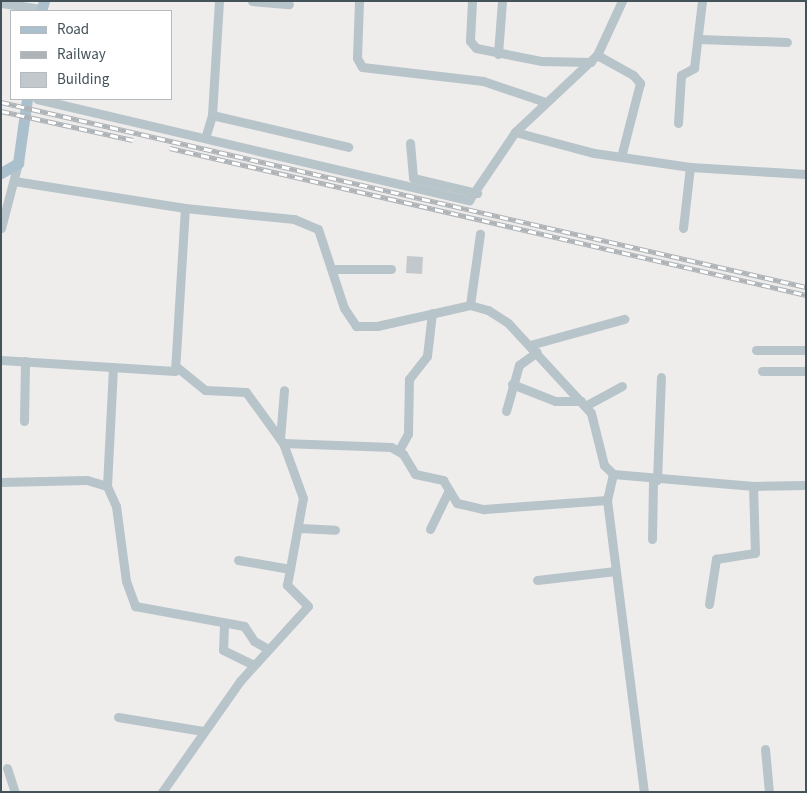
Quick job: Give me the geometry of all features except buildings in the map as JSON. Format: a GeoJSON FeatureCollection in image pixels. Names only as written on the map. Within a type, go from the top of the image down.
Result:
{"type":"FeatureCollection","features":[{"type":"Feature","properties":{"kind":"main road"},"geometry":{"type":"LineString","coordinates":[[1,173],[18,163],[27,100]]}},
{"type":"Feature","properties":{"kind":"street"},"geometry":{"type":"LineString","coordinates":[[206,135],[212,115],[219,1]]}},
{"type":"Feature","properties":{"kind":"street"},"geometry":{"type":"LineString","coordinates":[[252,1],[289,4]]}},
{"type":"Feature","properties":{"kind":"street"},"geometry":{"type":"LineString","coordinates":[[359,1],[357,58],[362,67],[483,81],[545,102]]}},
{"type":"Feature","properties":{"kind":"street"},"geometry":{"type":"LineString","coordinates":[[472,1],[472,45],[498,54],[594,59],[637,77],[640,83],[621,157]]}},
{"type":"Feature","properties":{"kind":"street"},"geometry":{"type":"LineString","coordinates":[[498,54],[502,1]]}},
{"type":"Feature","properties":{"kind":"street"},"geometry":{"type":"LineString","coordinates":[[42,100],[206,135],[462,200],[475,195],[515,132],[545,102],[594,59],[622,1]]}},
{"type":"Feature","properties":{"kind":"street"},"geometry":{"type":"LineString","coordinates":[[678,122],[681,75],[694,68],[702,1]]}},
{"type":"Feature","properties":{"kind":"street"},"geometry":{"type":"LineString","coordinates":[[1,3],[42,7]]}},
{"type":"Feature","properties":{"kind":"street"},"geometry":{"type":"LineString","coordinates":[[698,39],[787,42]]}},
{"type":"Feature","properties":{"kind":"street"},"geometry":{"type":"LineString","coordinates":[[212,115],[348,147]]}},
{"type":"Feature","properties":{"kind":"street"},"geometry":{"type":"LineString","coordinates":[[515,132],[621,157],[690,166],[806,174]]}},
{"type":"Feature","properties":{"kind":"street"},"geometry":{"type":"LineString","coordinates":[[410,143],[414,178],[475,195]]}},
{"type":"Feature","properties":{"kind":"street"},"geometry":{"type":"LineString","coordinates":[[1,228],[18,163]]}},
{"type":"Feature","properties":{"kind":"street"},"geometry":{"type":"LineString","coordinates":[[684,228],[690,166]]}},
{"type":"Feature","properties":{"kind":"street"},"geometry":{"type":"LineString","coordinates":[[14,181],[185,208],[310,223],[318,229],[344,308],[356,326],[377,326],[470,306],[496,315],[534,348],[583,403],[596,428],[604,465],[613,474],[655,480],[753,486],[806,485]]}},
{"type":"Feature","properties":{"kind":"street"},"geometry":{"type":"LineString","coordinates":[[177,367],[185,208]]}},
{"type":"Feature","properties":{"kind":"street"},"geometry":{"type":"LineString","coordinates":[[470,306],[480,234]]}},
{"type":"Feature","properties":{"kind":"street"},"geometry":{"type":"LineString","coordinates":[[332,270],[391,269]]}},
{"type":"Feature","properties":{"kind":"street"},"geometry":{"type":"LineString","coordinates":[[399,450],[408,434],[409,380],[427,356],[432,313]]}},
{"type":"Feature","properties":{"kind":"street"},"geometry":{"type":"LineString","coordinates":[[506,411],[512,384],[519,365],[534,348],[624,319]]}},
{"type":"Feature","properties":{"kind":"street"},"geometry":{"type":"LineString","coordinates":[[756,350],[806,350]]}},
{"type":"Feature","properties":{"kind":"street"},"geometry":{"type":"LineString","coordinates":[[1,360],[113,367],[168,373],[177,367]]}},
{"type":"Feature","properties":{"kind":"street"},"geometry":{"type":"LineString","coordinates":[[24,421],[25,361]]}},
{"type":"Feature","properties":{"kind":"street"},"geometry":{"type":"LineString","coordinates":[[113,367],[107,486],[116,506],[126,581],[135,606],[247,628],[254,640],[268,649]]}},
{"type":"Feature","properties":{"kind":"street"},"geometry":{"type":"LineString","coordinates":[[162,792],[204,731],[254,665],[308,606],[290,592],[290,569],[300,528],[302,490],[281,441],[246,392],[206,390],[177,367]]}},
{"type":"Feature","properties":{"kind":"street"},"geometry":{"type":"LineString","coordinates":[[762,371],[806,371]]}},
{"type":"Feature","properties":{"kind":"street"},"geometry":{"type":"LineString","coordinates":[[652,539],[660,377]]}},
{"type":"Feature","properties":{"kind":"street"},"geometry":{"type":"LineString","coordinates":[[512,384],[555,401],[583,403],[622,386]]}},
{"type":"Feature","properties":{"kind":"street"},"geometry":{"type":"LineString","coordinates":[[281,441],[284,390]]}},
{"type":"Feature","properties":{"kind":"street"},"geometry":{"type":"LineString","coordinates":[[281,441],[381,445],[399,450],[411,471],[443,480],[448,492],[457,503],[490,510],[607,500]]}},
{"type":"Feature","properties":{"kind":"street"},"geometry":{"type":"LineString","coordinates":[[613,474],[607,500],[644,792]]}},
{"type":"Feature","properties":{"kind":"street"},"geometry":{"type":"LineString","coordinates":[[1,482],[87,480],[107,486]]}},
{"type":"Feature","properties":{"kind":"street"},"geometry":{"type":"LineString","coordinates":[[709,604],[716,559],[755,553],[753,486]]}},
{"type":"Feature","properties":{"kind":"street"},"geometry":{"type":"LineString","coordinates":[[430,529],[448,492]]}},
{"type":"Feature","properties":{"kind":"street"},"geometry":{"type":"LineString","coordinates":[[300,528],[335,530]]}},
{"type":"Feature","properties":{"kind":"street"},"geometry":{"type":"LineString","coordinates":[[238,560],[290,569]]}},
{"type":"Feature","properties":{"kind":"street"},"geometry":{"type":"LineString","coordinates":[[537,580],[615,571]]}},
{"type":"Feature","properties":{"kind":"street"},"geometry":{"type":"LineString","coordinates":[[224,624],[223,650],[254,665]]}},
{"type":"Feature","properties":{"kind":"street"},"geometry":{"type":"LineString","coordinates":[[118,717],[204,731]]}},
{"type":"Feature","properties":{"kind":"street"},"geometry":{"type":"LineString","coordinates":[[765,749],[770,792]]}},
{"type":"Feature","properties":{"kind":"street"},"geometry":{"type":"LineString","coordinates":[[6,768],[15,792]]}},
{"type":"Feature","properties":{"kind":"railway"},"geometry":{"type":"LineString","coordinates":[[1,102],[806,287]]}},
{"type":"Feature","properties":{"kind":"railway"},"geometry":{"type":"LineString","coordinates":[[1,111],[133,140]]}},
{"type":"Feature","properties":{"kind":"railway"},"geometry":{"type":"LineString","coordinates":[[170,148],[806,295]]}}]}
